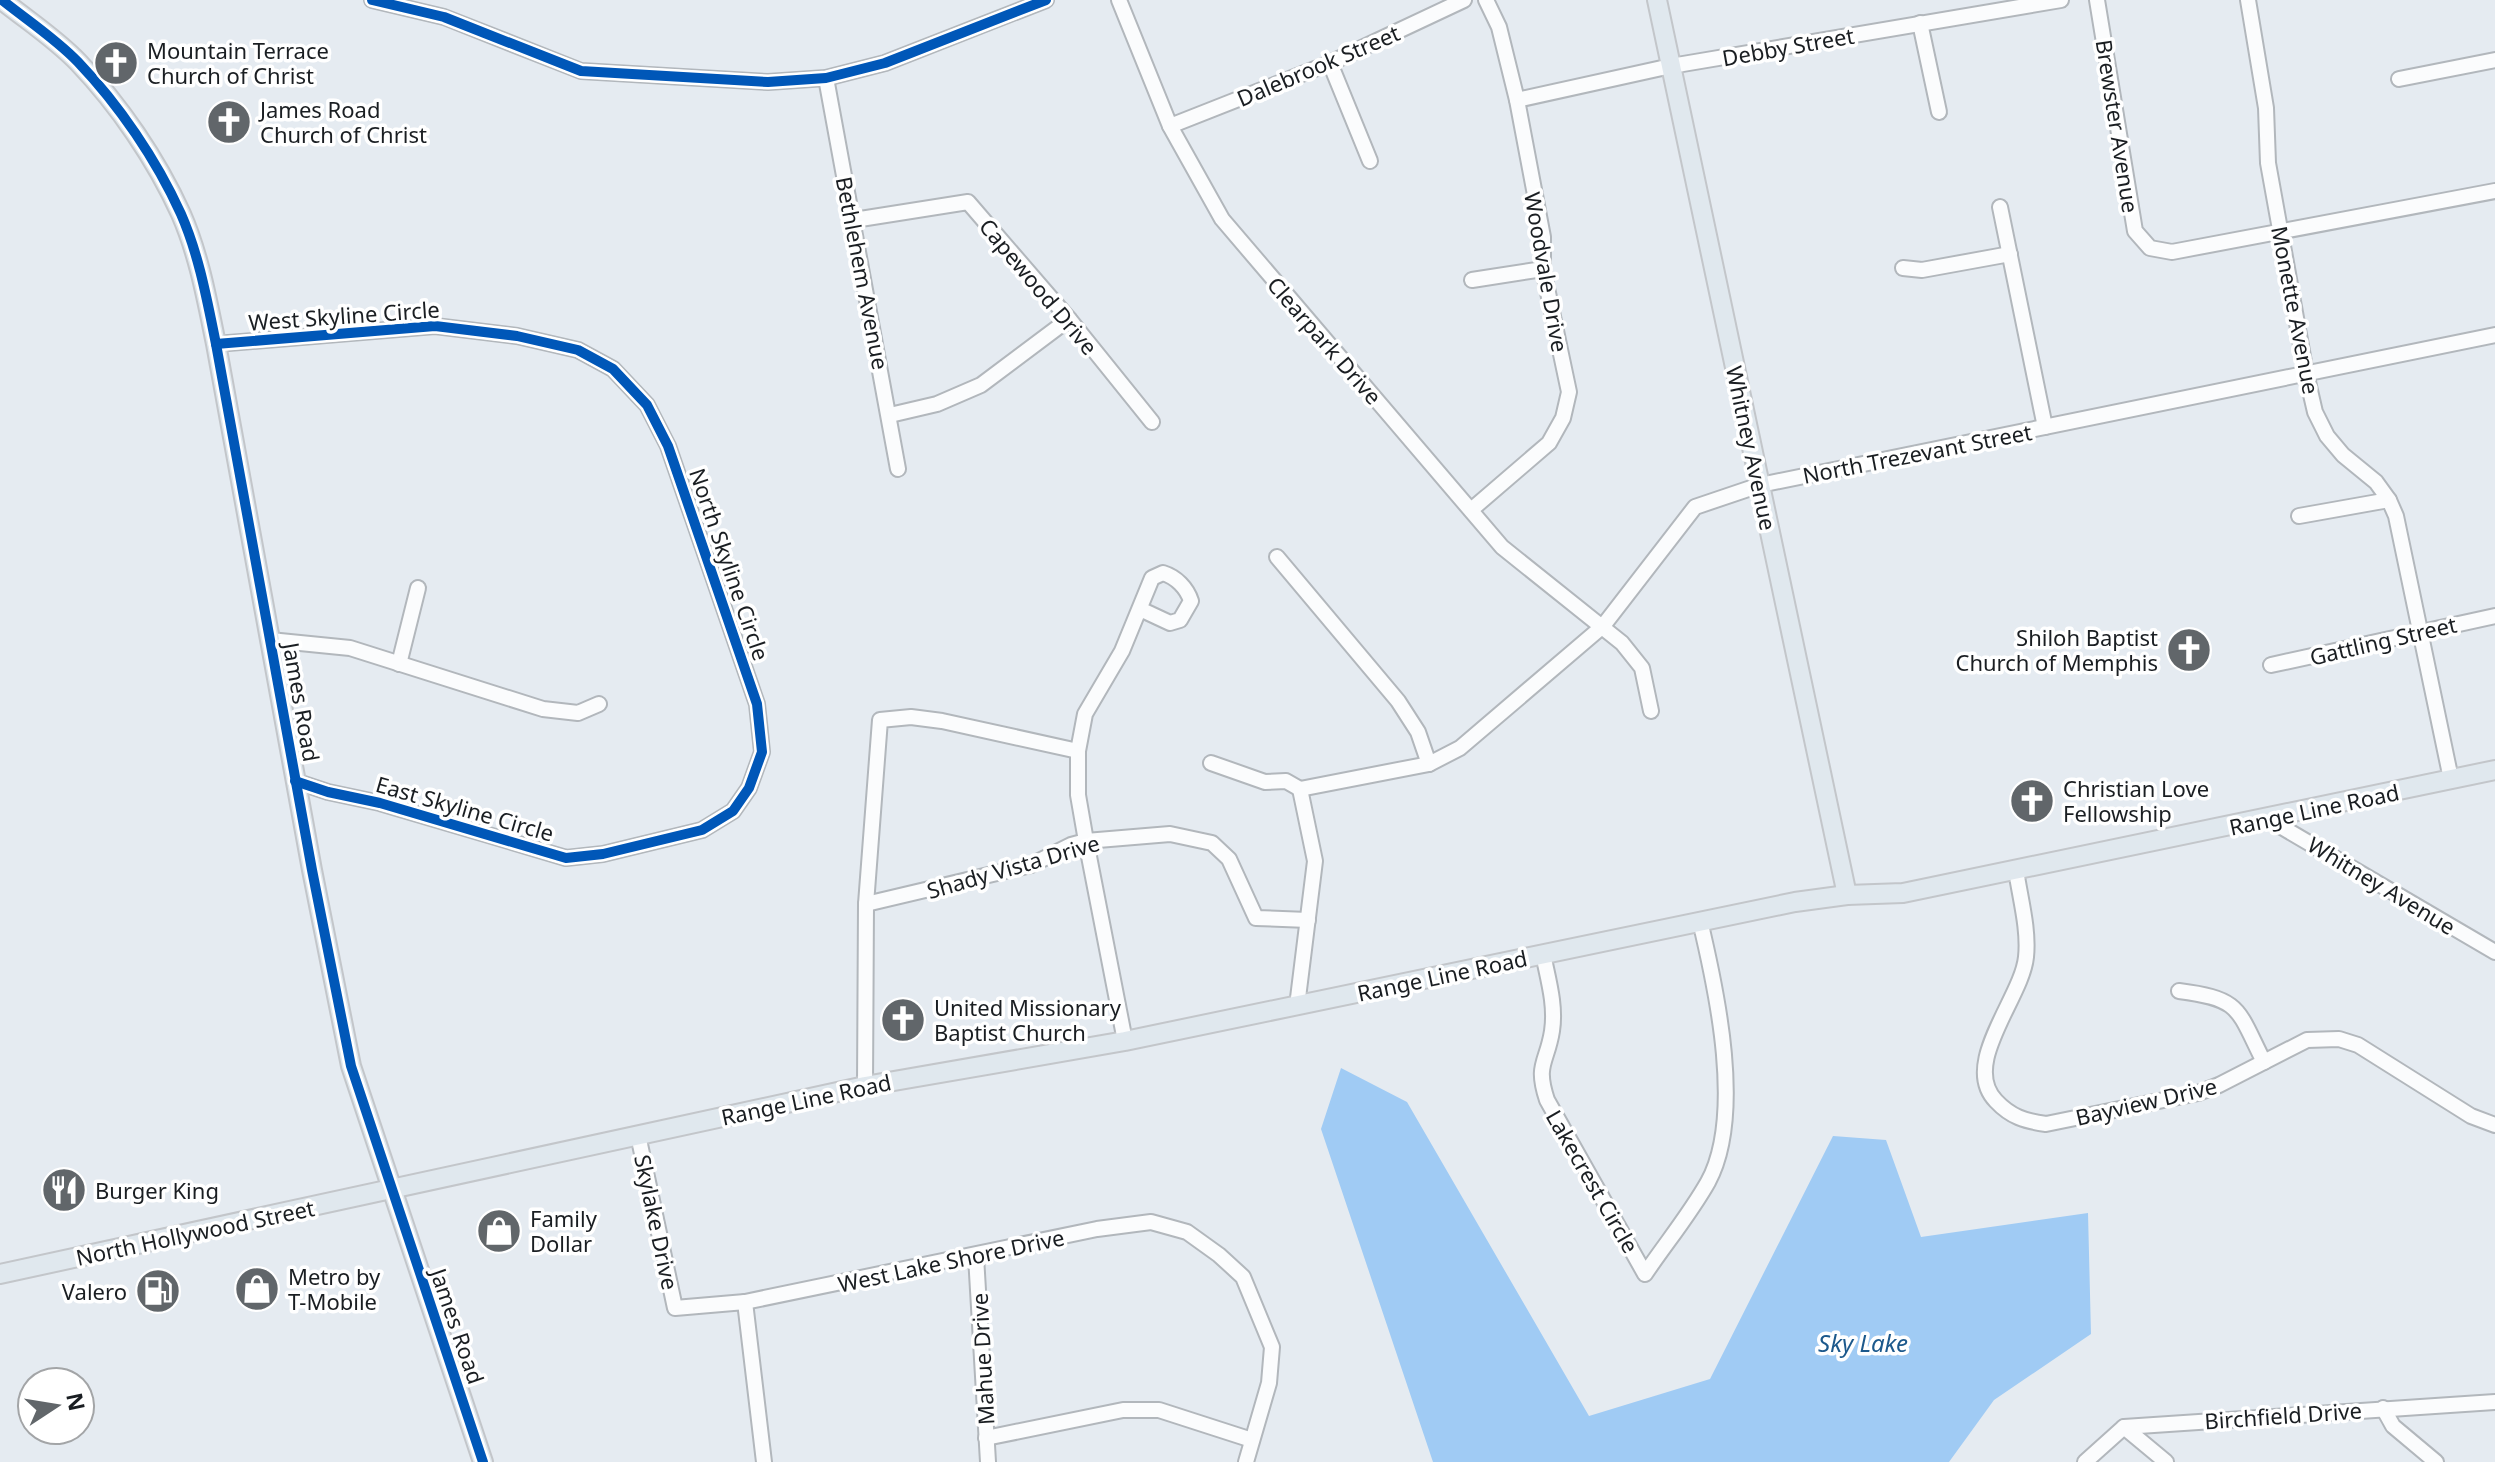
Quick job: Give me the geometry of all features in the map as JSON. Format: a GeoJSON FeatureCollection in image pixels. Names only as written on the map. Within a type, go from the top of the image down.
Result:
{"type":"FeatureCollection","features":[{"type":"Feature","properties":{"kind":"main road","name":"James Road"},"geometry":{"type":"LineString","coordinates":[[2,0],[77,61],[124,118],[148,154],[191,241],[216,344],[341,1025],[359,1097],[483,1462]]}},
{"type":"Feature","properties":{"kind":"main road","name":"Whitney Avenue"},"geometry":{"type":"LineString","coordinates":[[1657,0],[1847,895]]}},
{"type":"Feature","properties":{"kind":"main road","name":"Range Line Road"},"geometry":{"type":"LineString","coordinates":[[390,1189],[865,1086],[1125,1041],[1795,902],[1847,895],[1903,893],[2495,770]]}},
{"type":"Feature","properties":{"kind":"main road","name":"North Hollywood Street"},"geometry":{"type":"LineString","coordinates":[[0,1274],[390,1189]]}},
{"type":"Feature","properties":{"kind":"street"},"geometry":{"type":"LineString","coordinates":[[372,0],[444,17],[581,71],[768,82],[826,78],[885,63],[1046,0]]}},
{"type":"Feature","properties":{"kind":"street","name":"Clearpark Drive"},"geometry":{"type":"LineString","coordinates":[[1119,0],[1170,126],[1222,219],[1502,547],[1622,643],[1642,668],[1651,711]]}},
{"type":"Feature","properties":{"kind":"street","name":"Dalebrook Street"},"geometry":{"type":"LineString","coordinates":[[1170,126],[1330,63],[1464,0]]}},
{"type":"Feature","properties":{"kind":"street","name":"Woodvale Drive"},"geometry":{"type":"LineString","coordinates":[[1471,510],[1549,443],[1563,418],[1569,392],[1543,269],[1543,237],[1517,100],[1499,27],[1486,0]]}},
{"type":"Feature","properties":{"kind":"street","name":"Debby Street"},"geometry":{"type":"LineString","coordinates":[[1517,100],[1671,66],[2040,1],[2061,0]]}},
{"type":"Feature","properties":{"kind":"street","name":"Brewster Avenue"},"geometry":{"type":"LineString","coordinates":[[2097,0],[2135,231],[2150,248],[2172,252],[2281,231]]}},
{"type":"Feature","properties":{"kind":"street","name":"Monette Avenue"},"geometry":{"type":"LineString","coordinates":[[2248,0],[2266,108],[2268,163],[2315,412],[2327,436],[2343,455],[2376,482],[2396,516],[2451,779]]}},
{"type":"Feature","properties":{"kind":"street"},"geometry":{"type":"LineString","coordinates":[[1920,23],[1939,112]]}},
{"type":"Feature","properties":{"kind":"street"},"geometry":{"type":"LineString","coordinates":[[2399,79],[2495,60]]}},
{"type":"Feature","properties":{"kind":"street"},"geometry":{"type":"LineString","coordinates":[[1330,63],[1370,161]]}},
{"type":"Feature","properties":{"kind":"street","name":"Bethlehem Avenue"},"geometry":{"type":"LineString","coordinates":[[826,78],[898,469]]}},
{"type":"Feature","properties":{"kind":"street"},"geometry":{"type":"LineString","coordinates":[[2281,231],[2495,191]]}},
{"type":"Feature","properties":{"kind":"street","name":"Capewood Drive"},"geometry":{"type":"LineString","coordinates":[[854,220],[968,202],[1069,319],[1152,422]]}},
{"type":"Feature","properties":{"kind":"street"},"geometry":{"type":"LineString","coordinates":[[2000,207],[2045,427]]}},
{"type":"Feature","properties":{"kind":"street"},"geometry":{"type":"LineString","coordinates":[[1903,268],[1922,270],[2010,254]]}},
{"type":"Feature","properties":{"kind":"street"},"geometry":{"type":"LineString","coordinates":[[1472,280],[1543,269]]}},
{"type":"Feature","properties":{"kind":"street"},"geometry":{"type":"LineString","coordinates":[[890,415],[937,404],[981,385],[1069,319]]}},
{"type":"Feature","properties":{"kind":"street","name":"West Skyline Circle"},"geometry":{"type":"LineString","coordinates":[[216,344],[435,326],[517,336],[578,350],[613,369]]}},
{"type":"Feature","properties":{"kind":"street","name":"North Trezevant Street"},"geometry":{"type":"LineString","coordinates":[[1300,789],[1429,764],[1460,748],[1603,626],[1695,507],[1760,485],[2495,335]]}},
{"type":"Feature","properties":{"kind":"street","name":"North Skyline Circle"},"geometry":{"type":"LineString","coordinates":[[613,369],[647,405],[668,446],[757,704],[762,752],[749,788]]}},
{"type":"Feature","properties":{"kind":"street"},"geometry":{"type":"LineString","coordinates":[[2299,516],[2389,500]]}},
{"type":"Feature","properties":{"kind":"street"},"geometry":{"type":"LineString","coordinates":[[1277,557],[1398,701],[1418,732],[1429,764]]}},
{"type":"Feature","properties":{"kind":"street"},"geometry":{"type":"LineString","coordinates":[[399,664],[418,588]]}},
{"type":"Feature","properties":{"kind":"street"},"geometry":{"type":"LineString","coordinates":[[1125,1041],[1078,795],[1078,751],[1085,714],[1122,651],[1140,609]]}},
{"type":"Feature","properties":{"kind":"street","name":"Gattling Street"},"geometry":{"type":"LineString","coordinates":[[2271,665],[2495,616]]}},
{"type":"Feature","properties":{"kind":"street"},"geometry":{"type":"LineString","coordinates":[[270,640],[350,648],[543,709],[578,713],[599,704]]}},
{"type":"Feature","properties":{"kind":"street"},"geometry":{"type":"LineString","coordinates":[[865,1086],[866,904],[880,720],[911,717],[942,721],[1078,751]]}},
{"type":"Feature","properties":{"kind":"street"},"geometry":{"type":"LineString","coordinates":[[1211,763],[1265,782],[1286,781],[1300,789],[1315,861],[1297,1006]]}},
{"type":"Feature","properties":{"kind":"street","name":"East Skyline Circle"},"geometry":{"type":"LineString","coordinates":[[295,781],[566,858],[603,854],[702,830],[733,811],[749,788]]}},
{"type":"Feature","properties":{"kind":"street","name":"Whitney Avenue"},"geometry":{"type":"LineString","coordinates":[[2268,819],[2495,952]]}},
{"type":"Feature","properties":{"kind":"street","name":"Shady Vista Drive"},"geometry":{"type":"LineString","coordinates":[[866,904],[1031,865],[1086,841],[1170,834],[1212,843],[1229,859],[1256,918],[1308,920]]}},
{"type":"Feature","properties":{"kind":"street","name":"Bayview Drive"},"geometry":{"type":"LineString","coordinates":[[2016,870],[2027,956],[2022,976],[1985,1061],[1986,1079],[1992,1096],[2007,1112],[2025,1121],[2046,1124],[2198,1093],[2307,1040],[2325,1038],[2358,1045],[2471,1116],[2495,1125]]}},
{"type":"Feature","properties":{"kind":"street","name":"Lakecrest Circle"},"geometry":{"type":"LineString","coordinates":[[1543,954],[1553,1007],[1552,1032],[1542,1062],[1541,1082],[1547,1100],[1645,1274],[1709,1180],[1721,1147],[1725,1115],[1723,1055],[1715,986],[1700,921]]}},
{"type":"Feature","properties":{"kind":"street"},"geometry":{"type":"LineString","coordinates":[[2179,991],[2220,997],[2233,1006],[2264,1062]]}},
{"type":"Feature","properties":{"kind":"street","name":"Skylake Drive"},"geometry":{"type":"LineString","coordinates":[[638,1135],[675,1308]]}},
{"type":"Feature","properties":{"kind":"street","name":"West Lake Shore Drive"},"geometry":{"type":"LineString","coordinates":[[675,1308],[745,1302],[1097,1229],[1151,1222],[1187,1232],[1243,1277],[1272,1347],[1269,1383],[1246,1462]]}},
{"type":"Feature","properties":{"kind":"street","name":"Mahue Drive"},"geometry":{"type":"LineString","coordinates":[[976,1256],[988,1462]]}},
{"type":"Feature","properties":{"kind":"street"},"geometry":{"type":"LineString","coordinates":[[745,1302],[764,1462]]}},
{"type":"Feature","properties":{"kind":"street","name":"Birchfield Drive"},"geometry":{"type":"LineString","coordinates":[[2124,1427],[2495,1402]]}},
{"type":"Feature","properties":{"kind":"street"},"geometry":{"type":"LineString","coordinates":[[2383,1408],[2393,1426],[2436,1462]]}},
{"type":"Feature","properties":{"kind":"street"},"geometry":{"type":"LineString","coordinates":[[986,1438],[1123,1410],[1159,1410],[1252,1440]]}},
{"type":"Feature","properties":{"kind":"street"},"geometry":{"type":"LineString","coordinates":[[2085,1462],[2124,1427],[2166,1462]]}},
{"type":"Feature","properties":{"kind":"water","name":"Sky Lake"},"geometry":{"type":"Polygon","coordinates":[[[1341,1068],[1407,1102],[1589,1416],[1710,1379],[1833,1136],[1886,1140],[1921,1237],[2088,1213],[2091,1334],[1994,1400],[1949,1462],[1433,1462],[1321,1129],[1341,1068]]]}},
{"type":"Feature","properties":{"kind":"cycle path"},"geometry":{"type":"LineString","coordinates":[[2,0],[69,54],[108,96],[160,173],[193,245],[216,344],[351,1066],[483,1462]]}},
{"type":"Feature","properties":{"kind":"cycle path"},"geometry":{"type":"LineString","coordinates":[[372,0],[444,17],[581,71],[768,82],[826,78],[885,63],[1046,0]]}},
{"type":"Feature","properties":{"kind":"cycle path"},"geometry":{"type":"LineString","coordinates":[[216,344],[435,326],[517,336],[578,350],[613,369],[647,405],[668,446],[757,704],[762,752],[749,788],[733,811],[702,830],[603,854],[566,858],[295,781]]}},
{"type":"Feature","properties":{"kind":"place","name":"Mountain Terrace Church of Christ"},"geometry":{"type":"Point","coordinates":[116,63]}},
{"type":"Feature","properties":{"kind":"place","name":"James Road Church of Christ"},"geometry":{"type":"Point","coordinates":[229,122]}},
{"type":"Feature","properties":{"kind":"place","name":"Shiloh Baptist Church of Memphis"},"geometry":{"type":"Point","coordinates":[2189,650]}},
{"type":"Feature","properties":{"kind":"place","name":"Christian Love Fellowship"},"geometry":{"type":"Point","coordinates":[2032,801]}},
{"type":"Feature","properties":{"kind":"place","name":"United Missionary Baptist Church"},"geometry":{"type":"Point","coordinates":[903,1020]}},
{"type":"Feature","properties":{"kind":"place","name":"Burger King"},"geometry":{"type":"Point","coordinates":[64,1190]}},
{"type":"Feature","properties":{"kind":"place","name":"Family Dollar"},"geometry":{"type":"Point","coordinates":[499,1231]}},
{"type":"Feature","properties":{"kind":"place","name":"Metro by T-Mobile"},"geometry":{"type":"Point","coordinates":[257,1289]}},
{"type":"Feature","properties":{"kind":"place","name":"Valero"},"geometry":{"type":"Point","coordinates":[158,1291]}}]}
